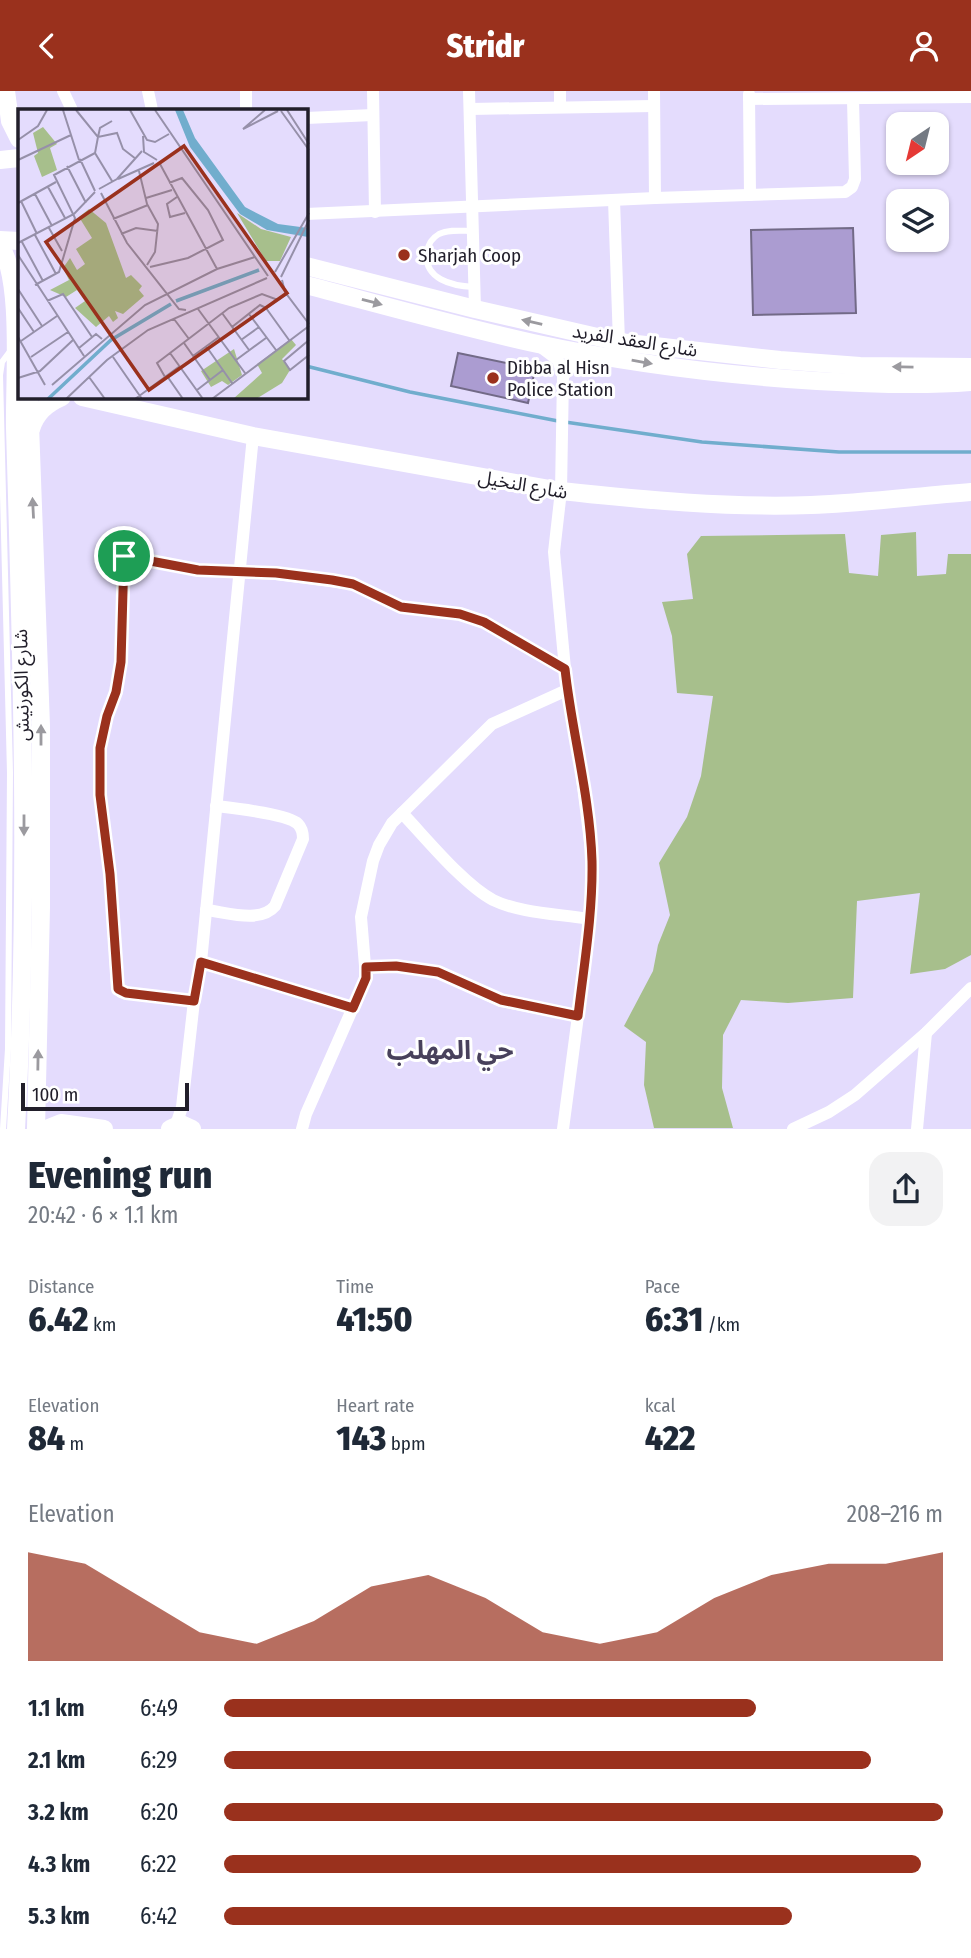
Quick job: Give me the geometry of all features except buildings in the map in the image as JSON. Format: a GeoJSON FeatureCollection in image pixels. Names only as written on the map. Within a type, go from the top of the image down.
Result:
{"type":"FeatureCollection","features":[{"type":"Feature","properties":{"kind":"main road"},"geometry":{"type":"LineString","coordinates":[[0,128],[6,98]]}},
{"type":"Feature","properties":{"kind":"main road"},"geometry":{"type":"LineString","coordinates":[[6,98],[10,121],[18,137]]}},
{"type":"Feature","properties":{"kind":"main road"},"geometry":{"type":"LineString","coordinates":[[0,160],[18,158]]}},
{"type":"Feature","properties":{"kind":"main road"},"geometry":{"type":"LineString","coordinates":[[0,242],[18,241]]}},
{"type":"Feature","properties":{"kind":"main road","name":"شارع الكورنيش"},"geometry":{"type":"LineString","coordinates":[[0,242],[12,277],[15,316],[24,852],[21,1032],[16,1129]]}},
{"type":"Feature","properties":{"kind":"main road","name":"شارع العقد الفريد"},"geometry":{"type":"LineString","coordinates":[[308,267],[619,342],[847,365],[971,367]]}},
{"type":"Feature","properties":{"kind":"main road"},"geometry":{"type":"LineString","coordinates":[[0,279],[15,316]]}},
{"type":"Feature","properties":{"kind":"main road","name":"شارع العقد الفريد"},"geometry":{"type":"LineString","coordinates":[[308,286],[534,343],[684,369],[778,379],[863,384],[936,385],[971,382]]}},
{"type":"Feature","properties":{"kind":"main road","name":"شارع الكورنيش"},"geometry":{"type":"LineString","coordinates":[[29,399],[41,740],[36,1129]]}},
{"type":"Feature","properties":{"kind":"main road"},"geometry":{"type":"LineString","coordinates":[[30,436],[32,425],[44,407],[58,399]]}},
{"type":"Feature","properties":{"kind":"main road","name":"شارع النخيل"},"geometry":{"type":"LineString","coordinates":[[91,399],[253,436],[561,491],[661,501],[762,505],[812,505],[971,492]]}},
{"type":"Feature","properties":{"kind":"main road"},"geometry":{"type":"LineString","coordinates":[[8,869],[24,852]]}},
{"type":"Feature","properties":{"kind":"main road"},"geometry":{"type":"LineString","coordinates":[[8,1010],[21,1032]]}},
{"type":"Feature","properties":{"kind":"main road"},"geometry":{"type":"LineString","coordinates":[[37,1103],[53,1126],[104,1129]]}},
{"type":"Feature","properties":{"kind":"street"},"geometry":{"type":"LineString","coordinates":[[63,91],[72,109]]}},
{"type":"Feature","properties":{"kind":"street"},"geometry":{"type":"LineString","coordinates":[[148,91],[152,109]]}},
{"type":"Feature","properties":{"kind":"street"},"geometry":{"type":"LineString","coordinates":[[246,91],[246,109]]}},
{"type":"Feature","properties":{"kind":"street"},"geometry":{"type":"LineString","coordinates":[[373,91],[375,212]]}},
{"type":"Feature","properties":{"kind":"street"},"geometry":{"type":"LineString","coordinates":[[469,91],[475,309]]}},
{"type":"Feature","properties":{"kind":"street"},"geometry":{"type":"LineString","coordinates":[[560,91],[560,107]]}},
{"type":"Feature","properties":{"kind":"street"},"geometry":{"type":"LineString","coordinates":[[654,91],[655,198]]}},
{"type":"Feature","properties":{"kind":"street"},"geometry":{"type":"LineString","coordinates":[[750,195],[749,95],[847,97],[938,94],[971,97]]}},
{"type":"Feature","properties":{"kind":"street"},"geometry":{"type":"LineString","coordinates":[[308,213],[841,193],[848,190],[855,179],[847,97]]}},
{"type":"Feature","properties":{"kind":"street"},"geometry":{"type":"LineString","coordinates":[[470,109],[654,106]]}},
{"type":"Feature","properties":{"kind":"street"},"geometry":{"type":"LineString","coordinates":[[308,118],[373,115]]}},
{"type":"Feature","properties":{"kind":"street"},"geometry":{"type":"LineString","coordinates":[[614,200],[619,342]]}},
{"type":"Feature","properties":{"kind":"street"},"geometry":{"type":"LineString","coordinates":[[534,343],[558,361],[563,376],[561,491],[554,552],[567,690],[580,762],[592,858],[589,919],[563,1129]]}},
{"type":"Feature","properties":{"kind":"street"},"geometry":{"type":"LineString","coordinates":[[563,376],[578,359],[587,354],[598,354]]}},
{"type":"Feature","properties":{"kind":"street"},"geometry":{"type":"LineString","coordinates":[[181,1127],[194,1001],[201,962],[253,436]]}},
{"type":"Feature","properties":{"kind":"street"},"geometry":{"type":"LineString","coordinates":[[194,1001],[126,993],[118,989],[110,874],[100,795],[100,748],[116,692],[121,662],[124,556],[198,570],[240,571],[332,580],[365,588],[401,607],[471,617],[500,630],[565,669]]}},
{"type":"Feature","properties":{"kind":"street"},"geometry":{"type":"LineString","coordinates":[[302,1129],[306,1114],[366,978],[361,916],[379,845],[392,823],[492,724],[567,690]]}},
{"type":"Feature","properties":{"kind":"street"},"geometry":{"type":"LineString","coordinates":[[206,910],[255,916],[270,911],[275,906],[303,839],[299,825],[286,818],[216,806]]}},
{"type":"Feature","properties":{"kind":"street"},"geometry":{"type":"LineString","coordinates":[[402,813],[475,887],[495,901],[589,919]]}},
{"type":"Feature","properties":{"kind":"street"},"geometry":{"type":"LineString","coordinates":[[201,962],[353,1008]]}},
{"type":"Feature","properties":{"kind":"street"},"geometry":{"type":"LineString","coordinates":[[366,967],[396,966],[438,972],[501,1000],[578,1016]]}},
{"type":"Feature","properties":{"kind":"street"},"geometry":{"type":"LineString","coordinates":[[793,1129],[829,1112],[855,1095],[926,1033],[971,988]]}},
{"type":"Feature","properties":{"kind":"street"},"geometry":{"type":"LineString","coordinates":[[917,1129],[926,1033]]}},
{"type":"Feature","properties":{"kind":"street"},"geometry":{"type":"LineString","coordinates":[[828,1129],[829,1112]]}},
{"type":"Feature","properties":{"kind":"lane"},"geometry":{"type":"LineString","coordinates":[[472,230],[437,235],[430,241],[427,250],[427,266],[433,276],[475,287]]}},
{"type":"Feature","properties":{"kind":"lane"},"geometry":{"type":"LineString","coordinates":[[3,1129],[8,1010],[9,690],[0,375],[2,362],[14,346]]}},
{"type":"Feature","properties":{"kind":"green space"},"geometry":{"type":"Polygon","coordinates":[[[916,532],[917,576],[946,574],[948,554],[971,554],[971,955],[945,969],[910,974],[920,893],[857,901],[853,998],[788,1003],[741,1000],[723,1035],[722,1088],[733,1128],[654,1128],[644,1085],[646,1042],[624,1026],[653,971],[658,945],[670,915],[659,863],[687,817],[701,776],[713,696],[677,693],[672,636],[662,602],[693,599],[687,554],[701,536],[845,534],[849,573],[878,576],[881,535],[916,532]]]}},
{"type":"Feature","properties":{"kind":"waterway"},"geometry":{"type":"LineString","coordinates":[[308,366],[410,392],[558,421]]}},
{"type":"Feature","properties":{"kind":"waterway"},"geometry":{"type":"LineString","coordinates":[[565,422],[702,442],[839,452],[971,452]]}},
{"type":"Feature","properties":{"kind":"place","name":"Sharjah Coop"},"geometry":{"type":"Point","coordinates":[404,255]}},
{"type":"Feature","properties":{"kind":"place","name":"Dibba al Hisn Police Station"},"geometry":{"type":"Point","coordinates":[493,378]}},
{"type":"Feature","properties":{"kind":"district","name":"حي المهلب"},"geometry":{"type":"Point","coordinates":[450,1050]}},
{"type":"Feature","properties":{"kind":"route"},"geometry":{"type":"LineString","coordinates":[[124,556],[198,570],[276,573],[353,584],[401,607],[460,614],[484,622],[565,669],[592,858],[587,948],[578,1016],[501,1000],[438,972],[396,966],[366,967],[366,978],[353,1008],[201,962],[194,1001],[126,993],[118,989],[110,874],[100,795],[100,748],[116,692],[121,662],[124,556]]}}]}
